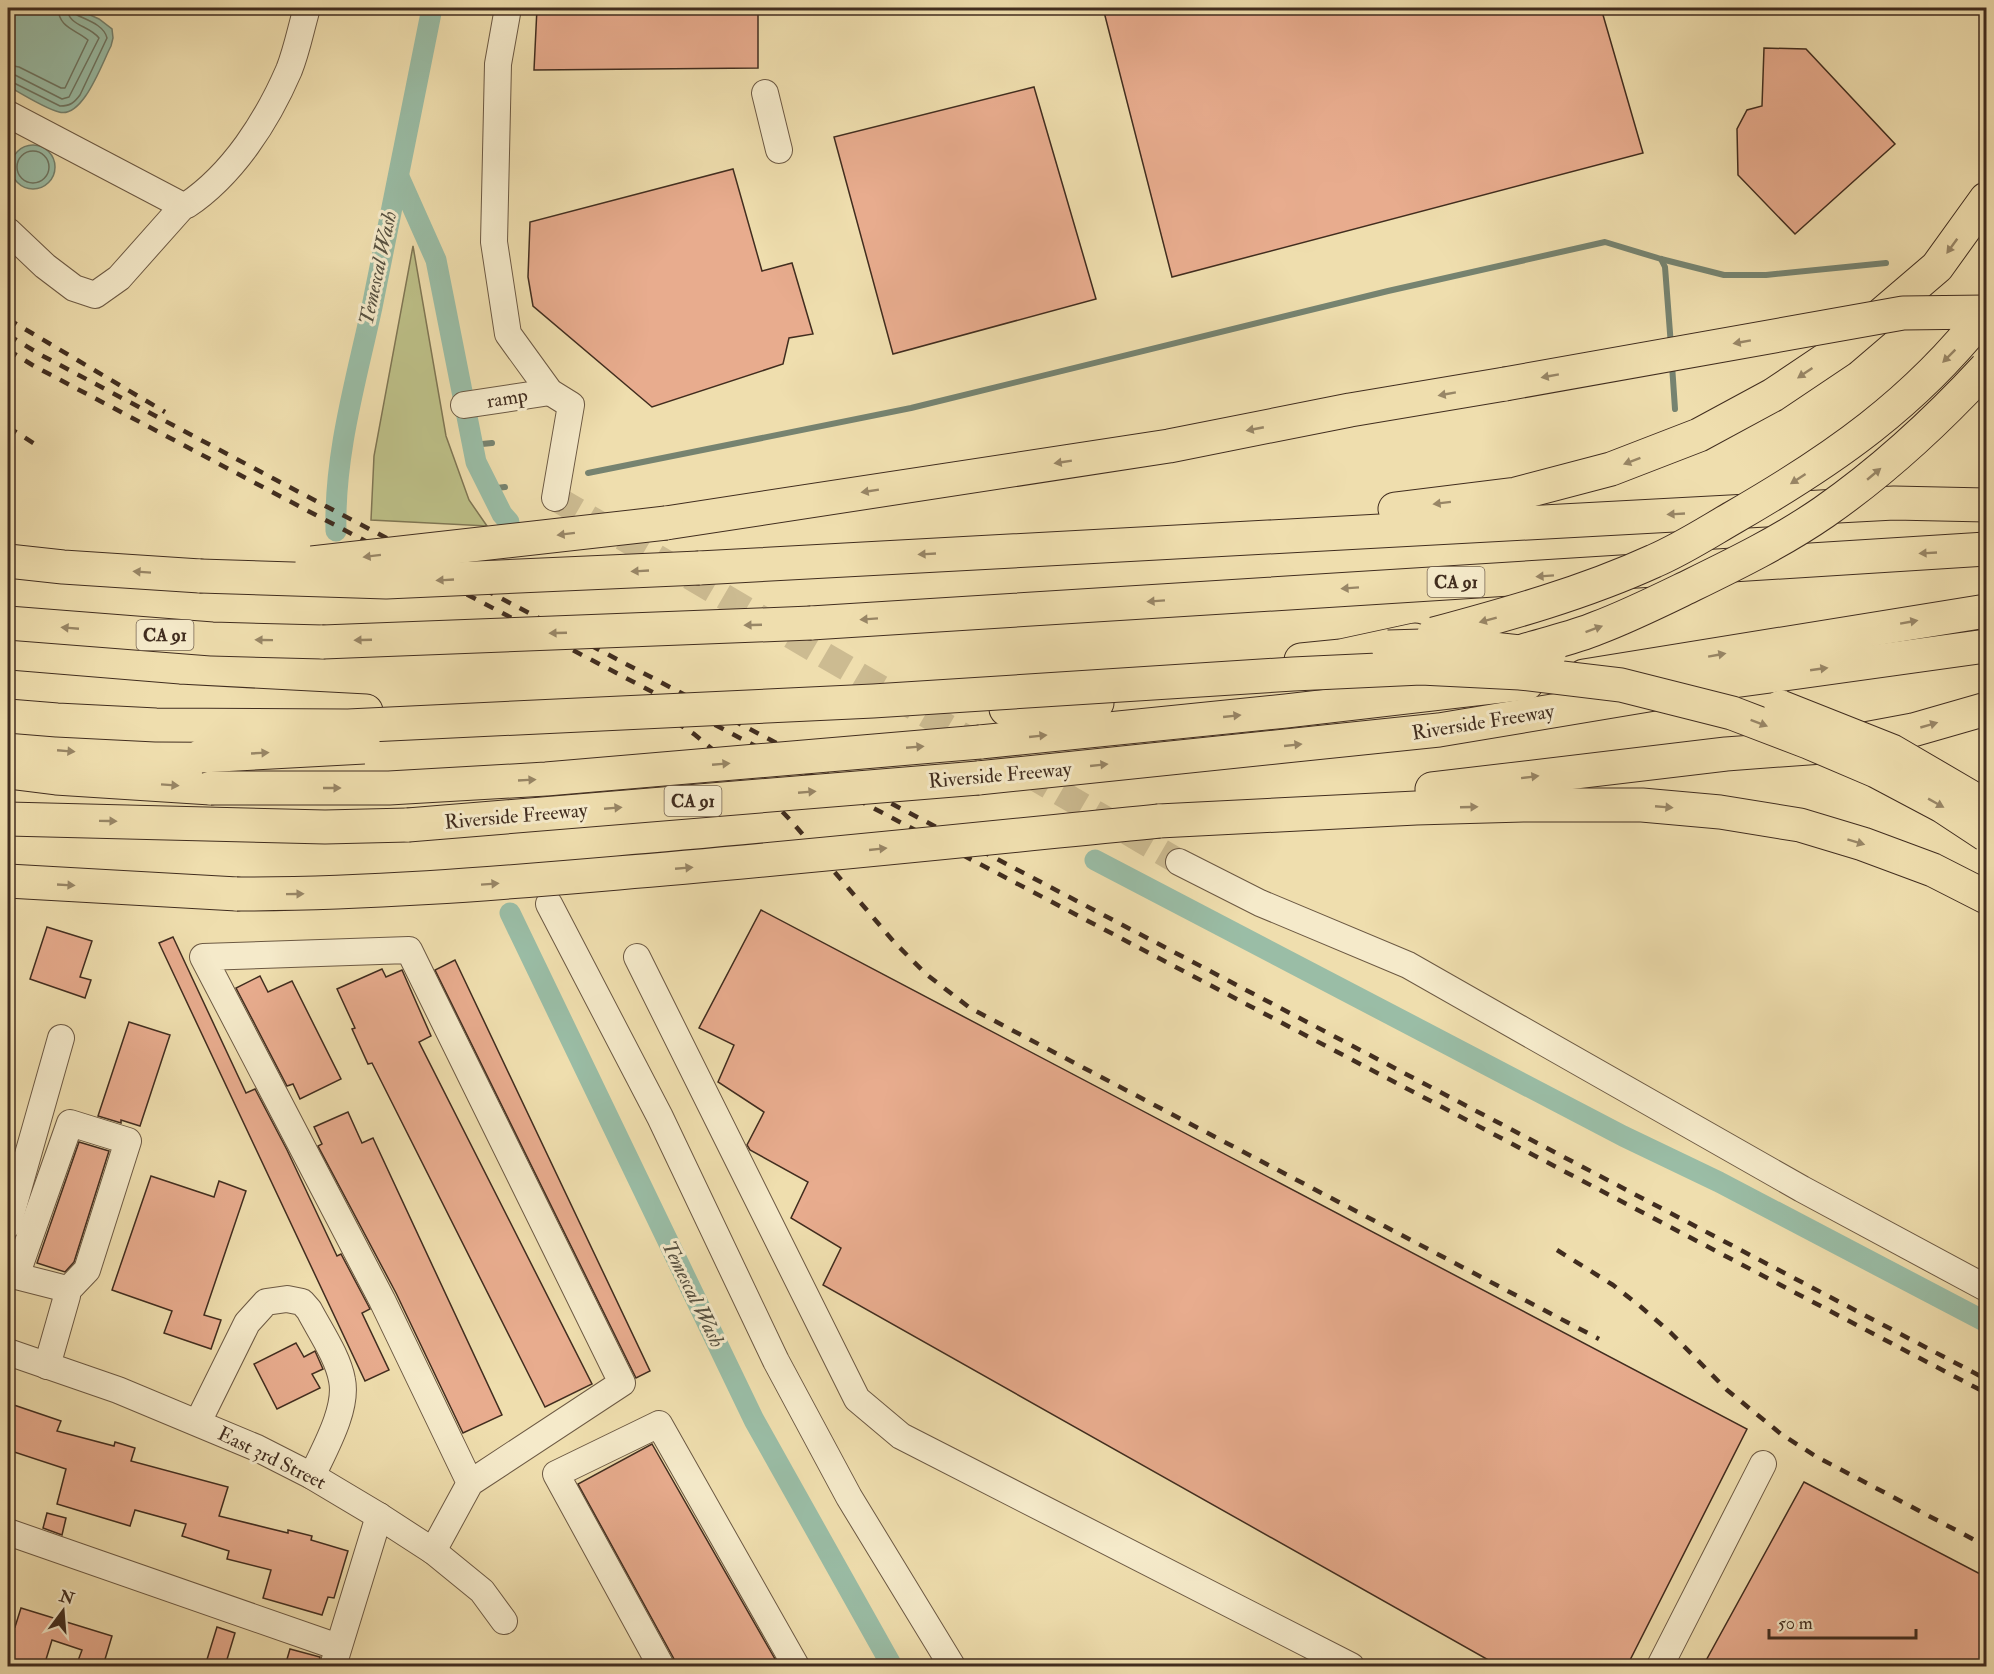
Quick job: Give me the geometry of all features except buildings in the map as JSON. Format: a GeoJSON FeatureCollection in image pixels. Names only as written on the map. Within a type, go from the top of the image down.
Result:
{"type":"FeatureCollection","features":[{"type":"Feature","properties":{"kind":"highway"},"geometry":{"type":"LineString","coordinates":[[986,551],[1275,524],[1516,494],[1611,469],[1699,435],[1773,395],[1840,350],[1937,267],[1986,199]]}},
{"type":"Feature","properties":{"kind":"highway"},"geometry":{"type":"LineString","coordinates":[[200,576],[666,523],[1169,446],[1350,410],[1903,313],[1986,312]]}},
{"type":"Feature","properties":{"kind":"highway"},"geometry":{"type":"LineString","coordinates":[[8,746],[125,756],[201,756],[1004,695],[1206,669],[1341,656],[1407,643],[1590,587],[1655,561],[1786,487],[1845,448],[1903,402],[1962,344],[1986,312]]}},
{"type":"Feature","properties":{"kind":"highway"},"geometry":{"type":"LineString","coordinates":[[8,687],[178,701],[395,712],[1369,683],[1478,664],[1597,629],[1757,553],[1822,513],[1862,484],[1908,446],[1955,402],[1986,368]]}},
{"type":"Feature","properties":{"kind":"highway"},"geometry":{"type":"LineString","coordinates":[[8,561],[200,576],[386,582],[699,568],[1894,502],[1986,506]]}},
{"type":"Feature","properties":{"kind":"highway","name":"CA 91"},"geometry":{"type":"LineString","coordinates":[[8,623],[212,639],[323,642],[811,623],[1986,549]]}},
{"type":"Feature","properties":{"kind":"highway"},"geometry":{"type":"LineString","coordinates":[[8,772],[211,788],[389,788],[546,779],[980,742],[1286,711],[1607,673],[1986,611]]}},
{"type":"Feature","properties":{"kind":"highway"},"geometry":{"type":"LineString","coordinates":[[8,696],[144,706],[274,711],[499,703],[1414,645],[1456,645],[1568,657],[1727,690],[1780,706],[1892,751],[1986,806]]}},
{"type":"Feature","properties":{"kind":"highway","name":"Riverside Freeway"},"geometry":{"type":"LineString","coordinates":[[8,819],[325,827],[408,825],[978,778],[1439,730],[1726,682],[1986,646]]}},
{"type":"Feature","properties":{"kind":"highway"},"geometry":{"type":"LineString","coordinates":[[8,716],[251,727],[348,726],[873,701],[1398,669],[1520,673],[1621,685],[1732,712],[1876,771],[1942,806],[1986,835]]}},
{"type":"Feature","properties":{"kind":"highway"},"geometry":{"type":"LineString","coordinates":[[8,881],[237,894],[338,893],[518,882],[705,866],[1159,821],[1726,754],[1822,747],[1912,730],[1986,709]]}},
{"type":"Feature","properties":{"kind":"highway"},"geometry":{"type":"LineString","coordinates":[[1159,821],[1523,805],[1642,805],[1720,812],[1800,825],[1863,844],[1933,870],[1986,897]]}},
{"type":"Feature","properties":{"kind":"street"},"geometry":{"type":"LineString","coordinates":[[8,231],[45,266],[74,288],[95,295],[119,278],[183,206],[187,206],[208,190],[261,124],[290,69],[307,8]]}},
{"type":"Feature","properties":{"kind":"street"},"geometry":{"type":"LineString","coordinates":[[508,8],[498,64],[494,242],[508,334],[550,392],[571,405],[555,498]]}},
{"type":"Feature","properties":{"kind":"street"},"geometry":{"type":"LineString","coordinates":[[765,93],[779,150]]}},
{"type":"Feature","properties":{"kind":"street"},"geometry":{"type":"LineString","coordinates":[[8,114],[183,206]]}},
{"type":"Feature","properties":{"kind":"street","name":"ramp"},"geometry":{"type":"LineString","coordinates":[[464,405],[550,392]]}},
{"type":"Feature","properties":{"kind":"street"},"geometry":{"type":"LineString","coordinates":[[1179,862],[1260,903],[1408,965],[1802,1189],[1986,1288]]}},
{"type":"Feature","properties":{"kind":"street"},"geometry":{"type":"LineString","coordinates":[[549,904],[660,1117],[782,1372],[849,1497],[952,1666]]}},
{"type":"Feature","properties":{"kind":"street"},"geometry":{"type":"LineString","coordinates":[[433,1551],[470,1483],[622,1383],[409,950],[203,957],[382,1300],[470,1483]]}},
{"type":"Feature","properties":{"kind":"street"},"geometry":{"type":"LineString","coordinates":[[637,957],[857,1398],[901,1436],[1351,1666]]}},
{"type":"Feature","properties":{"kind":"street"},"geometry":{"type":"LineString","coordinates":[[8,1225],[62,1038]]}},
{"type":"Feature","properties":{"kind":"street"},"geometry":{"type":"LineString","coordinates":[[47,1366],[67,1296],[66,1292],[63,1288],[12,1275],[70,1123],[128,1141],[87,1270],[66,1292]]}},
{"type":"Feature","properties":{"kind":"street"},"geometry":{"type":"LineString","coordinates":[[198,1422],[247,1323],[266,1302],[287,1299],[302,1302],[309,1310],[340,1370],[343,1383],[339,1414],[312,1476]]}},
{"type":"Feature","properties":{"kind":"street","name":"East 3rd Street"},"geometry":{"type":"LineString","coordinates":[[8,1352],[118,1390],[198,1422],[312,1476],[433,1551],[482,1591],[504,1621]]}},
{"type":"Feature","properties":{"kind":"street"},"geometry":{"type":"LineString","coordinates":[[661,1666],[556,1474],[659,1424],[796,1666]]}},
{"type":"Feature","properties":{"kind":"street"},"geometry":{"type":"LineString","coordinates":[[1660,1666],[1763,1464]]}},
{"type":"Feature","properties":{"kind":"street"},"geometry":{"type":"LineString","coordinates":[[8,1532],[336,1657],[379,1516]]}},
{"type":"Feature","properties":{"kind":"shaded area"},"geometry":{"type":"Polygon","coordinates":[[[413,246],[446,436],[469,500],[487,526],[371,520],[374,456],[413,246]]]}},
{"type":"Feature","properties":{"kind":"water"},"geometry":{"type":"Polygon","coordinates":[[[18,8],[75,8],[99,19],[112,29],[111,46],[91,88],[84,99],[68,112],[47,108],[8,86],[8,31],[18,8]]]}},
{"type":"Feature","properties":{"kind":"water"},"geometry":{"type":"Polygon","coordinates":[[[33,145],[42,146],[49,151],[54,158],[54,176],[49,183],[42,188],[33,189],[24,188],[17,183],[12,176],[11,167],[12,158],[17,151],[24,146],[33,145]]]}},
{"type":"Feature","properties":{"kind":"waterway","name":"Temescal Wash"},"geometry":{"type":"LineString","coordinates":[[336,531],[336,503],[347,418],[380,270],[432,8]]}},
{"type":"Feature","properties":{"kind":"waterway"},"geometry":{"type":"LineString","coordinates":[[399,177],[436,260],[476,462],[502,514],[509,522]]}},
{"type":"Feature","properties":{"kind":"waterway"},"geometry":{"type":"LineString","coordinates":[[588,473],[911,408],[1388,291],[1605,242],[1724,275],[1766,275],[1886,263]]}},
{"type":"Feature","properties":{"kind":"waterway"},"geometry":{"type":"LineString","coordinates":[[1661,259],[1665,267],[1671,346]]}},
{"type":"Feature","properties":{"kind":"waterway"},"geometry":{"type":"LineString","coordinates":[[1672,365],[1675,409]]}},
{"type":"Feature","properties":{"kind":"waterway"},"geometry":{"type":"LineString","coordinates":[[472,445],[492,443]]}},
{"type":"Feature","properties":{"kind":"waterway"},"geometry":{"type":"LineString","coordinates":[[489,489],[505,487]]}},
{"type":"Feature","properties":{"kind":"waterway"},"geometry":{"type":"LineString","coordinates":[[1095,860],[1623,1136],[1719,1182],[1986,1322]]}},
{"type":"Feature","properties":{"kind":"waterway","name":"Temescal Wash"},"geometry":{"type":"LineString","coordinates":[[510,913],[754,1420],[892,1666]]}},
{"type":"Feature","properties":{"kind":"tunnel"},"geometry":{"type":"LineString","coordinates":[[555,498],[1179,862]]}},
{"type":"Feature","properties":{"kind":"railway"},"geometry":{"type":"LineString","coordinates":[[8,319],[165,412]]}},
{"type":"Feature","properties":{"kind":"railway"},"geometry":{"type":"LineString","coordinates":[[8,335],[41,355],[278,481],[1986,1379]]}},
{"type":"Feature","properties":{"kind":"railway"},"geometry":{"type":"LineString","coordinates":[[8,350],[274,493],[1986,1393]]}},
{"type":"Feature","properties":{"kind":"railway"},"geometry":{"type":"LineString","coordinates":[[8,427],[38,446]]}},
{"type":"Feature","properties":{"kind":"railway"},"geometry":{"type":"LineString","coordinates":[[642,700],[694,734],[764,792],[894,942],[926,974],[970,1008],[1599,1339]]}},
{"type":"Feature","properties":{"kind":"railway"},"geometry":{"type":"LineString","coordinates":[[1557,1250],[1613,1285],[1641,1307],[1671,1333],[1727,1390],[1781,1434],[1817,1457],[1986,1546]]}}]}
